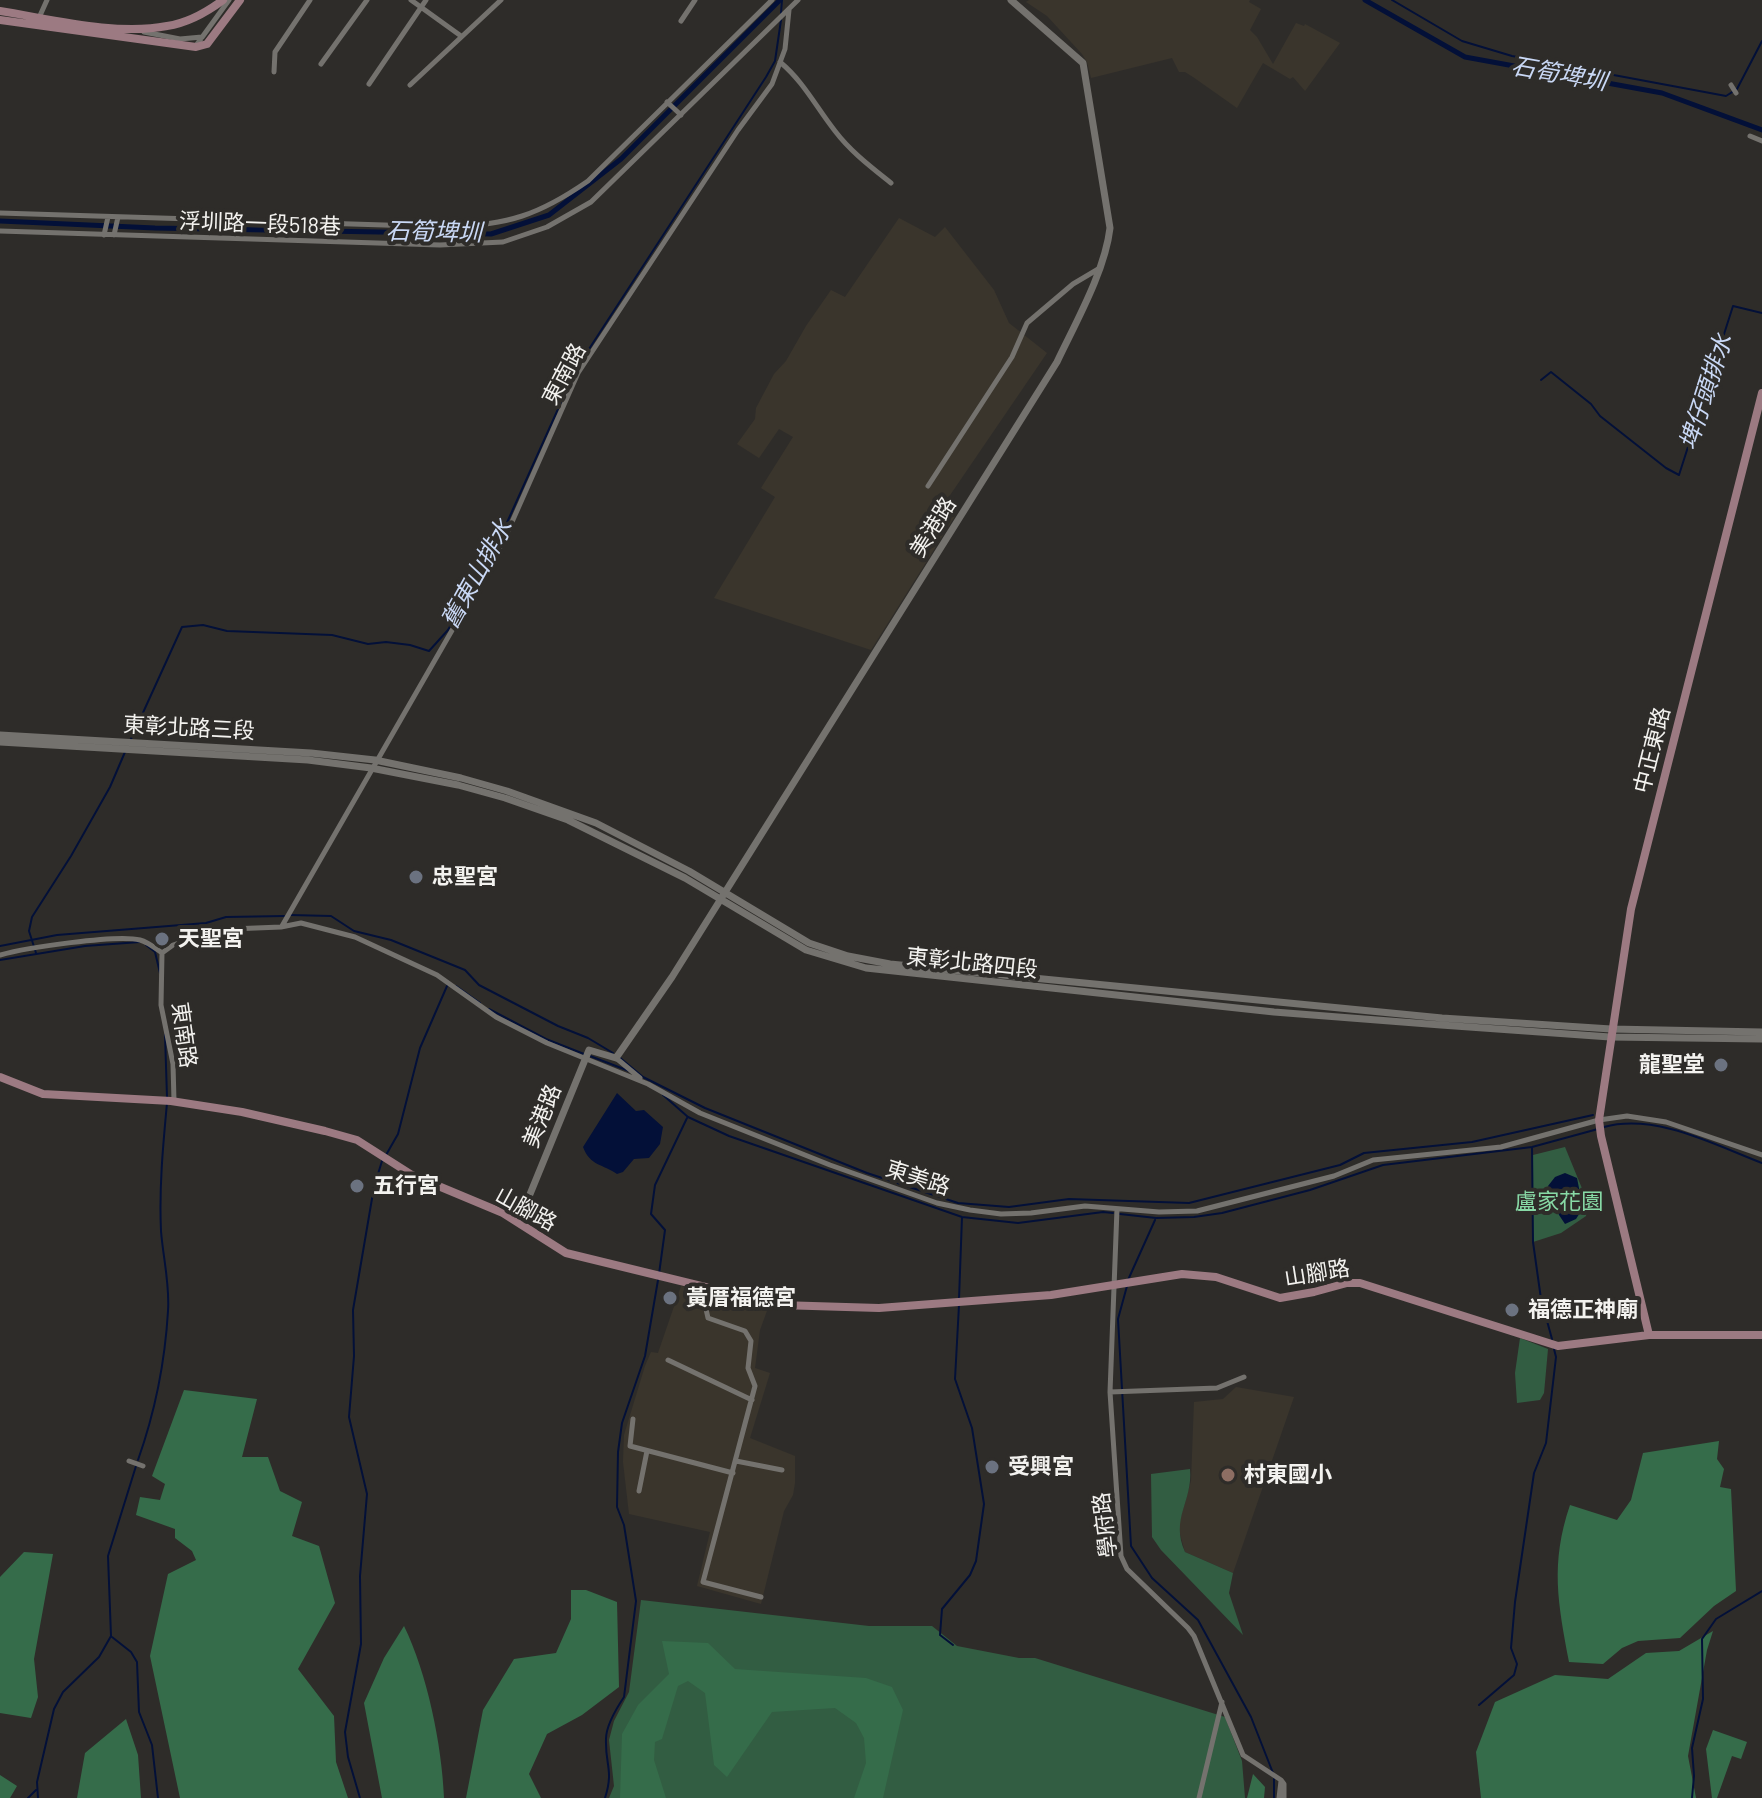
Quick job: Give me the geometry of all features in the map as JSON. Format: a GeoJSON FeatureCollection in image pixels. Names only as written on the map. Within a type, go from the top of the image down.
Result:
{"type":"FeatureCollection","features":[{"type":"Feature","properties":{"kind":"main road"},"geometry":{"type":"LineString","coordinates":[[0,20],[129,29],[165,27],[184,22],[223,0]]}},
{"type":"Feature","properties":{"kind":"main road"},"geometry":{"type":"LineString","coordinates":[[0,11],[37,21],[195,47],[207,44],[240,0]]}},
{"type":"Feature","properties":{"kind":"main road","name":"中正東路"},"geometry":{"type":"LineString","coordinates":[[1649,1335],[1599,1120],[1631,909],[1762,393]]}},
{"type":"Feature","properties":{"kind":"main road","name":"山腳路"},"geometry":{"type":"LineString","coordinates":[[0,1077],[43,1094],[173,1101],[242,1112],[357,1140],[412,1175],[519,1221],[566,1253],[779,1305],[879,1308],[1051,1295],[1182,1274],[1207,1274],[1280,1298],[1360,1283],[1554,1345],[1649,1335],[1762,1335]]}},
{"type":"Feature","properties":{"kind":"street"},"geometry":{"type":"LineString","coordinates":[[37,21],[47,0]]}},
{"type":"Feature","properties":{"kind":"street"},"geometry":{"type":"LineString","coordinates":[[195,47],[229,0]]}},
{"type":"Feature","properties":{"kind":"street"},"geometry":{"type":"LineString","coordinates":[[274,72],[275,52],[310,0]]}},
{"type":"Feature","properties":{"kind":"street"},"geometry":{"type":"LineString","coordinates":[[321,64],[367,0]]}},
{"type":"Feature","properties":{"kind":"street"},"geometry":{"type":"LineString","coordinates":[[411,0],[461,36]]}},
{"type":"Feature","properties":{"kind":"street"},"geometry":{"type":"LineString","coordinates":[[369,84],[426,0]]}},
{"type":"Feature","properties":{"kind":"street"},"geometry":{"type":"LineString","coordinates":[[410,85],[501,0]]}},
{"type":"Feature","properties":{"kind":"street"},"geometry":{"type":"LineString","coordinates":[[681,21],[695,0]]}},
{"type":"Feature","properties":{"kind":"street"},"geometry":{"type":"LineString","coordinates":[[0,213],[448,227],[506,222],[555,204],[588,181],[772,0]]}},
{"type":"Feature","properties":{"kind":"street","name":"浮圳路一段518巷"},"geometry":{"type":"LineString","coordinates":[[0,231],[440,245],[503,242],[547,227],[591,202],[798,0]]}},
{"type":"Feature","properties":{"kind":"street","name":"美港路"},"geometry":{"type":"LineString","coordinates":[[618,1056],[723,895],[1057,362],[1109,244],[1110,228],[1083,63],[1011,0]]}},
{"type":"Feature","properties":{"kind":"street","name":"東南路"},"geometry":{"type":"LineString","coordinates":[[281,927],[504,540],[578,373],[738,130],[772,84],[785,49],[786,12]]}},
{"type":"Feature","properties":{"kind":"street"},"geometry":{"type":"LineString","coordinates":[[129,29],[180,39],[202,37]]}},
{"type":"Feature","properties":{"kind":"street"},"geometry":{"type":"LineString","coordinates":[[780,62],[811,94],[847,146],[891,183]]}},
{"type":"Feature","properties":{"kind":"street"},"geometry":{"type":"LineString","coordinates":[[1731,85],[1736,93]]}},
{"type":"Feature","properties":{"kind":"street"},"geometry":{"type":"LineString","coordinates":[[667,102],[681,115]]}},
{"type":"Feature","properties":{"kind":"street"},"geometry":{"type":"LineString","coordinates":[[1750,136],[1762,141]]}},
{"type":"Feature","properties":{"kind":"street"},"geometry":{"type":"LineString","coordinates":[[104,235],[108,217]]}},
{"type":"Feature","properties":{"kind":"street"},"geometry":{"type":"LineString","coordinates":[[114,235],[118,217]]}},
{"type":"Feature","properties":{"kind":"street"},"geometry":{"type":"LineString","coordinates":[[928,486],[1012,357],[1027,323],[1073,284],[1100,268]]}},
{"type":"Feature","properties":{"kind":"street","name":"東彰北路三段"},"geometry":{"type":"LineString","coordinates":[[0,735],[311,753],[373,764]]}},
{"type":"Feature","properties":{"kind":"street","name":"東彰北路三段"},"geometry":{"type":"LineString","coordinates":[[0,742],[373,764]]}},
{"type":"Feature","properties":{"kind":"street","name":"東彰北路四段"},"geometry":{"type":"LineString","coordinates":[[373,764],[461,778],[596,823],[809,943],[848,956],[1061,986],[1611,1033]]}},
{"type":"Feature","properties":{"kind":"street"},"geometry":{"type":"LineString","coordinates":[[0,955],[129,938],[148,943],[162,953],[173,945],[217,932],[301,923],[355,937],[437,975],[496,1017],[547,1043],[648,1084]]}},
{"type":"Feature","properties":{"kind":"street","name":"東南路"},"geometry":{"type":"LineString","coordinates":[[162,953],[161,1005],[173,1064],[173,1101]]}},
{"type":"Feature","properties":{"kind":"street"},"geometry":{"type":"LineString","coordinates":[[1611,1033],[1762,1032]]}},
{"type":"Feature","properties":{"kind":"street"},"geometry":{"type":"LineString","coordinates":[[1611,1033],[1762,1039]]}},
{"type":"Feature","properties":{"kind":"street"},"geometry":{"type":"LineString","coordinates":[[585,1057],[589,1050],[618,1056],[648,1084]]}},
{"type":"Feature","properties":{"kind":"street","name":"美港路"},"geometry":{"type":"LineString","coordinates":[[519,1221],[585,1057]]}},
{"type":"Feature","properties":{"kind":"street","name":"東美路"},"geometry":{"type":"LineString","coordinates":[[648,1084],[700,1113],[830,1165],[945,1205],[1001,1214],[1085,1206],[1159,1212],[1197,1211],[1334,1176],[1373,1160],[1501,1147],[1599,1120],[1627,1116],[1666,1122],[1762,1155]]}},
{"type":"Feature","properties":{"kind":"street","name":"學府路"},"geometry":{"type":"LineString","coordinates":[[1117,1209],[1117,1284],[1110,1392],[1121,1556],[1127,1569],[1188,1628],[1243,1755],[1281,1780],[1284,1784],[1282,1798]]}},
{"type":"Feature","properties":{"kind":"street"},"geometry":{"type":"LineString","coordinates":[[713,1289],[706,1309],[708,1318],[741,1329],[751,1341],[748,1368],[755,1386],[703,1582],[761,1597]]}},
{"type":"Feature","properties":{"kind":"street"},"geometry":{"type":"LineString","coordinates":[[668,1360],[752,1400]]}},
{"type":"Feature","properties":{"kind":"street"},"geometry":{"type":"LineString","coordinates":[[1110,1392],[1217,1388],[1244,1377]]}},
{"type":"Feature","properties":{"kind":"street"},"geometry":{"type":"LineString","coordinates":[[633,1419],[629,1443],[647,1451],[733,1473]]}},
{"type":"Feature","properties":{"kind":"street"},"geometry":{"type":"LineString","coordinates":[[639,1491],[647,1451]]}},
{"type":"Feature","properties":{"kind":"street"},"geometry":{"type":"LineString","coordinates":[[129,1461],[143,1466]]}},
{"type":"Feature","properties":{"kind":"street"},"geometry":{"type":"LineString","coordinates":[[736,1461],[782,1470]]}},
{"type":"Feature","properties":{"kind":"street"},"geometry":{"type":"LineString","coordinates":[[1199,1798],[1222,1701]]}},
{"type":"Feature","properties":{"kind":"shaded area"},"geometry":{"type":"Polygon","coordinates":[[[1250,0],[1261,9],[1250,30],[1273,64],[1296,23],[1305,24],[1340,43],[1305,91],[1293,77],[1290,79],[1263,63],[1237,108],[1185,72],[1179,72],[1172,58],[1091,78],[1082,54],[1047,16],[1026,2],[1250,0]]]}},
{"type":"Feature","properties":{"kind":"shaded area"},"geometry":{"type":"Polygon","coordinates":[[[899,218],[935,237],[945,227],[994,290],[1009,323],[1047,353],[944,504],[957,513],[871,650],[714,598],[775,497],[761,488],[793,437],[779,429],[759,458],[737,444],[755,419],[756,408],[774,374],[786,361],[831,290],[845,297],[899,218]]]}},
{"type":"Feature","properties":{"kind":"shaded area"},"geometry":{"type":"Polygon","coordinates":[[[681,1286],[768,1308],[760,1330],[755,1368],[770,1373],[750,1438],[795,1456],[795,1483],[793,1495],[784,1511],[761,1604],[697,1586],[710,1532],[629,1514],[623,1462],[624,1435],[645,1366],[651,1352],[658,1353],[681,1286]]]}},
{"type":"Feature","properties":{"kind":"shaded area","name":"村東國小"},"geometry":{"type":"Polygon","coordinates":[[[1236,1387],[1294,1397],[1233,1573],[1185,1552],[1178,1527],[1191,1481],[1194,1402],[1223,1399],[1236,1387]]]}},
{"type":"Feature","properties":{"kind":"green space","name":"盧家花園"},"geometry":{"type":"Polygon","coordinates":[[[1565,1147],[1588,1203],[1586,1216],[1561,1233],[1533,1242],[1533,1155],[1565,1147]]]}},
{"type":"Feature","properties":{"kind":"green space"},"geometry":{"type":"Polygon","coordinates":[[[1520,1338],[1548,1349],[1544,1393],[1540,1400],[1517,1403],[1515,1373],[1520,1338]]]}},
{"type":"Feature","properties":{"kind":"green space"},"geometry":{"type":"Polygon","coordinates":[[[184,1390],[257,1399],[242,1457],[268,1457],[280,1491],[302,1502],[292,1536],[319,1546],[335,1603],[298,1669],[334,1716],[336,1762],[348,1798],[180,1798],[150,1656],[168,1574],[196,1560],[192,1551],[175,1538],[175,1529],[136,1515],[140,1497],[160,1500],[165,1484],[152,1476],[184,1390]]]}},
{"type":"Feature","properties":{"kind":"green space"},"geometry":{"type":"Polygon","coordinates":[[[1719,1441],[1717,1459],[1724,1469],[1720,1487],[1731,1489],[1736,1591],[1714,1606],[1680,1638],[1638,1641],[1622,1648],[1603,1664],[1569,1662],[1558,1565],[1570,1505],[1617,1520],[1631,1500],[1643,1453],[1719,1441]]]}},
{"type":"Feature","properties":{"kind":"green space"},"geometry":{"type":"Polygon","coordinates":[[[1190,1469],[1181,1519],[1181,1540],[1185,1552],[1233,1573],[1229,1593],[1243,1635],[1152,1537],[1151,1474],[1190,1469]]]}},
{"type":"Feature","properties":{"kind":"green space"},"geometry":{"type":"Polygon","coordinates":[[[24,1552],[53,1554],[34,1659],[38,1697],[31,1718],[0,1713],[0,1577],[24,1552]]]}},
{"type":"Feature","properties":{"kind":"green space"},"geometry":{"type":"Polygon","coordinates":[[[571,1590],[586,1590],[617,1602],[619,1687],[582,1715],[547,1734],[529,1774],[541,1798],[466,1798],[483,1710],[514,1659],[556,1653],[571,1619],[571,1590]]]}},
{"type":"Feature","properties":{"kind":"green space"},"geometry":{"type":"Polygon","coordinates":[[[641,1600],[869,1626],[932,1626],[957,1646],[1019,1658],[1035,1658],[1225,1717],[1242,1761],[1245,1798],[609,1798],[614,1786],[609,1740],[614,1721],[629,1692],[641,1600]]]}},
{"type":"Feature","properties":{"kind":"green space"},"geometry":{"type":"Polygon","coordinates":[[[404,1626],[420,1665],[432,1710],[444,1798],[382,1798],[364,1703],[384,1658],[404,1626]]]}},
{"type":"Feature","properties":{"kind":"green space"},"geometry":{"type":"Polygon","coordinates":[[[1713,1631],[1688,1756],[1696,1798],[1481,1798],[1476,1752],[1495,1702],[1555,1675],[1608,1679],[1646,1653],[1679,1651],[1713,1631]]]}},
{"type":"Feature","properties":{"kind":"green space"},"geometry":{"type":"Polygon","coordinates":[[[662,1641],[708,1643],[735,1669],[866,1678],[892,1687],[903,1710],[883,1798],[854,1798],[866,1763],[864,1738],[856,1723],[835,1708],[772,1712],[727,1777],[714,1765],[705,1693],[688,1681],[678,1686],[662,1739],[655,1742],[654,1760],[666,1798],[620,1798],[622,1734],[638,1705],[669,1674],[662,1641]]]}},
{"type":"Feature","properties":{"kind":"green space"},"geometry":{"type":"Polygon","coordinates":[[[126,1719],[138,1755],[141,1798],[77,1798],[85,1753],[126,1719]]]}},
{"type":"Feature","properties":{"kind":"green space"},"geometry":{"type":"Polygon","coordinates":[[[1713,1730],[1747,1742],[1741,1759],[1732,1756],[1717,1798],[1712,1798],[1706,1749],[1713,1730]]]}},
{"type":"Feature","properties":{"kind":"green space"},"geometry":{"type":"Polygon","coordinates":[[[1253,1774],[1265,1787],[1264,1798],[1247,1798],[1253,1774]]]}},
{"type":"Feature","properties":{"kind":"green space"},"geometry":{"type":"Polygon","coordinates":[[[0,1775],[17,1786],[10,1798],[0,1798],[0,1775]]]}},
{"type":"Feature","properties":{"kind":"water"},"geometry":{"type":"Polygon","coordinates":[[[617,1093],[636,1111],[644,1110],[663,1127],[660,1144],[649,1158],[634,1159],[623,1172],[617,1174],[593,1161],[583,1147],[617,1093]]]}},
{"type":"Feature","properties":{"kind":"water"},"geometry":{"type":"Polygon","coordinates":[[[1565,1173],[1577,1178],[1583,1208],[1576,1219],[1565,1224],[1548,1186],[1555,1177],[1565,1173]]]}},
{"type":"Feature","properties":{"kind":"waterway","name":"石筍埤圳"},"geometry":{"type":"LineString","coordinates":[[0,221],[155,228],[491,234],[549,215],[621,159],[780,0]]}},
{"type":"Feature","properties":{"kind":"waterway","name":"舊東山排水"},"geometry":{"type":"LineString","coordinates":[[781,13],[782,0]]}},
{"type":"Feature","properties":{"kind":"waterway","name":"石筍埤圳"},"geometry":{"type":"LineString","coordinates":[[1365,0],[1465,57],[1662,93],[1762,130]]}},
{"type":"Feature","properties":{"kind":"waterway"},"geometry":{"type":"LineString","coordinates":[[1392,0],[1462,41],[1512,56],[1726,96],[1737,89],[1762,41]]}},
{"type":"Feature","properties":{"kind":"waterway","name":"舊東山排水"},"geometry":{"type":"LineString","coordinates":[[131,739],[182,627],[203,625],[227,631],[332,635],[368,644],[386,642],[429,651],[448,630],[505,527],[576,369],[775,61],[781,20]]}},
{"type":"Feature","properties":{"kind":"waterway","name":"埤仔頭排水"},"geometry":{"type":"LineString","coordinates":[[1541,380],[1551,372],[1591,404],[1600,416],[1679,475],[1733,306],[1762,313]]}},
{"type":"Feature","properties":{"kind":"waterway","name":"舊東山排水"},"geometry":{"type":"LineString","coordinates":[[36,953],[29,931],[32,917],[110,787],[125,752]]}},
{"type":"Feature","properties":{"kind":"waterway"},"geometry":{"type":"LineString","coordinates":[[290,915],[331,916],[354,931],[391,940],[465,970],[479,985],[613,1053]]}},
{"type":"Feature","properties":{"kind":"waterway"},"geometry":{"type":"LineString","coordinates":[[0,946],[57,935],[206,923],[226,917],[284,916]]}},
{"type":"Feature","properties":{"kind":"waterway"},"geometry":{"type":"LineString","coordinates":[[0,960],[85,946],[140,942]]}},
{"type":"Feature","properties":{"kind":"waterway"},"geometry":{"type":"LineString","coordinates":[[146,945],[155,952],[160,973]]}},
{"type":"Feature","properties":{"kind":"waterway"},"geometry":{"type":"LineString","coordinates":[[386,1155],[398,1134],[420,1048],[447,986]]}},
{"type":"Feature","properties":{"kind":"waterway"},"geometry":{"type":"LineString","coordinates":[[456,986],[480,1003]]}},
{"type":"Feature","properties":{"kind":"waterway"},"geometry":{"type":"LineString","coordinates":[[489,1009],[546,1039],[584,1054]]}},
{"type":"Feature","properties":{"kind":"waterway"},"geometry":{"type":"LineString","coordinates":[[165,1035],[167,1097]]}},
{"type":"Feature","properties":{"kind":"waterway"},"geometry":{"type":"LineString","coordinates":[[590,1056],[629,1071]]}},
{"type":"Feature","properties":{"kind":"waterway"},"geometry":{"type":"LineString","coordinates":[[619,1057],[643,1077],[705,1108],[867,1173],[958,1203],[1009,1207],[1069,1199],[1189,1203],[1340,1165],[1364,1153],[1472,1142],[1593,1115]]}},
{"type":"Feature","properties":{"kind":"waterway"},"geometry":{"type":"LineString","coordinates":[[663,1095],[688,1117],[729,1136],[962,1217],[1018,1223],[1113,1213]]}},
{"type":"Feature","properties":{"kind":"waterway"},"geometry":{"type":"LineString","coordinates":[[138,1460],[154,1405],[167,1330],[168,1291],[161,1231],[167,1103]]}},
{"type":"Feature","properties":{"kind":"waterway"},"geometry":{"type":"LineString","coordinates":[[659,1274],[665,1230],[651,1214],[655,1185],[687,1118]]}},
{"type":"Feature","properties":{"kind":"waterway"},"geometry":{"type":"LineString","coordinates":[[1604,1127],[1624,1124],[1664,1127],[1762,1163]]}},
{"type":"Feature","properties":{"kind":"waterway"},"geometry":{"type":"LineString","coordinates":[[1120,1214],[1156,1218],[1222,1213],[1310,1190],[1383,1165],[1532,1147],[1598,1129]]}},
{"type":"Feature","properties":{"kind":"waterway"},"geometry":{"type":"LineString","coordinates":[[1532,1147],[1533,1242],[1541,1299],[1552,1339]]}},
{"type":"Feature","properties":{"kind":"waterway"},"geometry":{"type":"LineString","coordinates":[[360,1798],[348,1757],[345,1732],[361,1644],[360,1576],[367,1494],[349,1417],[354,1356],[353,1310],[374,1187],[382,1161]]}},
{"type":"Feature","properties":{"kind":"waterway"},"geometry":{"type":"LineString","coordinates":[[959,1299],[962,1217]]}},
{"type":"Feature","properties":{"kind":"waterway"},"geometry":{"type":"LineString","coordinates":[[1128,1280],[1155,1220]]}},
{"type":"Feature","properties":{"kind":"waterway"},"geometry":{"type":"LineString","coordinates":[[605,1798],[609,1774],[606,1734],[624,1697],[636,1601],[624,1525],[617,1507],[618,1452],[622,1423],[645,1356],[658,1280]]}},
{"type":"Feature","properties":{"kind":"waterway"},"geometry":{"type":"LineString","coordinates":[[1127,1286],[1118,1319],[1131,1546],[1152,1578],[1198,1620],[1251,1717],[1273,1773]]}},
{"type":"Feature","properties":{"kind":"waterway"},"geometry":{"type":"LineString","coordinates":[[953,1645],[940,1635],[942,1609],[970,1575],[976,1561],[984,1504],[972,1428],[955,1379],[959,1305]]}},
{"type":"Feature","properties":{"kind":"waterway"},"geometry":{"type":"LineString","coordinates":[[1479,1705],[1514,1675],[1517,1664],[1511,1648],[1515,1602],[1534,1473],[1546,1443],[1556,1357],[1554,1349]]}},
{"type":"Feature","properties":{"kind":"waterway"},"geometry":{"type":"LineString","coordinates":[[38,1798],[37,1782],[54,1709],[63,1692],[99,1657],[111,1636],[108,1556],[136,1466]]}},
{"type":"Feature","properties":{"kind":"waterway"},"geometry":{"type":"LineString","coordinates":[[1692,1798],[1692,1748],[1703,1699],[1702,1639],[1716,1619],[1762,1591]]}},
{"type":"Feature","properties":{"kind":"waterway"},"geometry":{"type":"LineString","coordinates":[[112,1637],[131,1652],[137,1662],[139,1712],[152,1745],[158,1798]]}},
{"type":"Feature","properties":{"kind":"waterway"},"geometry":{"type":"LineString","coordinates":[[1274,1779],[1274,1798]]}},
{"type":"Feature","properties":{"kind":"waterway"},"geometry":{"type":"LineString","coordinates":[[28,1798],[36,1790]]}},
{"type":"Feature","properties":{"kind":"place","name":"忠聖宮"},"geometry":{"type":"Point","coordinates":[416,877]}},
{"type":"Feature","properties":{"kind":"place","name":"天聖宮"},"geometry":{"type":"Point","coordinates":[162,939]}},
{"type":"Feature","properties":{"kind":"place","name":"龍聖堂"},"geometry":{"type":"Point","coordinates":[1721,1065]}},
{"type":"Feature","properties":{"kind":"place","name":"五行宮"},"geometry":{"type":"Point","coordinates":[357,1186]}},
{"type":"Feature","properties":{"kind":"place","name":"黃厝福德宮"},"geometry":{"type":"Point","coordinates":[670,1298]}},
{"type":"Feature","properties":{"kind":"place","name":"福德正神廟"},"geometry":{"type":"Point","coordinates":[1512,1310]}},
{"type":"Feature","properties":{"kind":"place","name":"受興宮"},"geometry":{"type":"Point","coordinates":[992,1467]}},
{"type":"Feature","properties":{"kind":"place","name":"村東國小"},"geometry":{"type":"Point","coordinates":[1228,1475]}}]}
